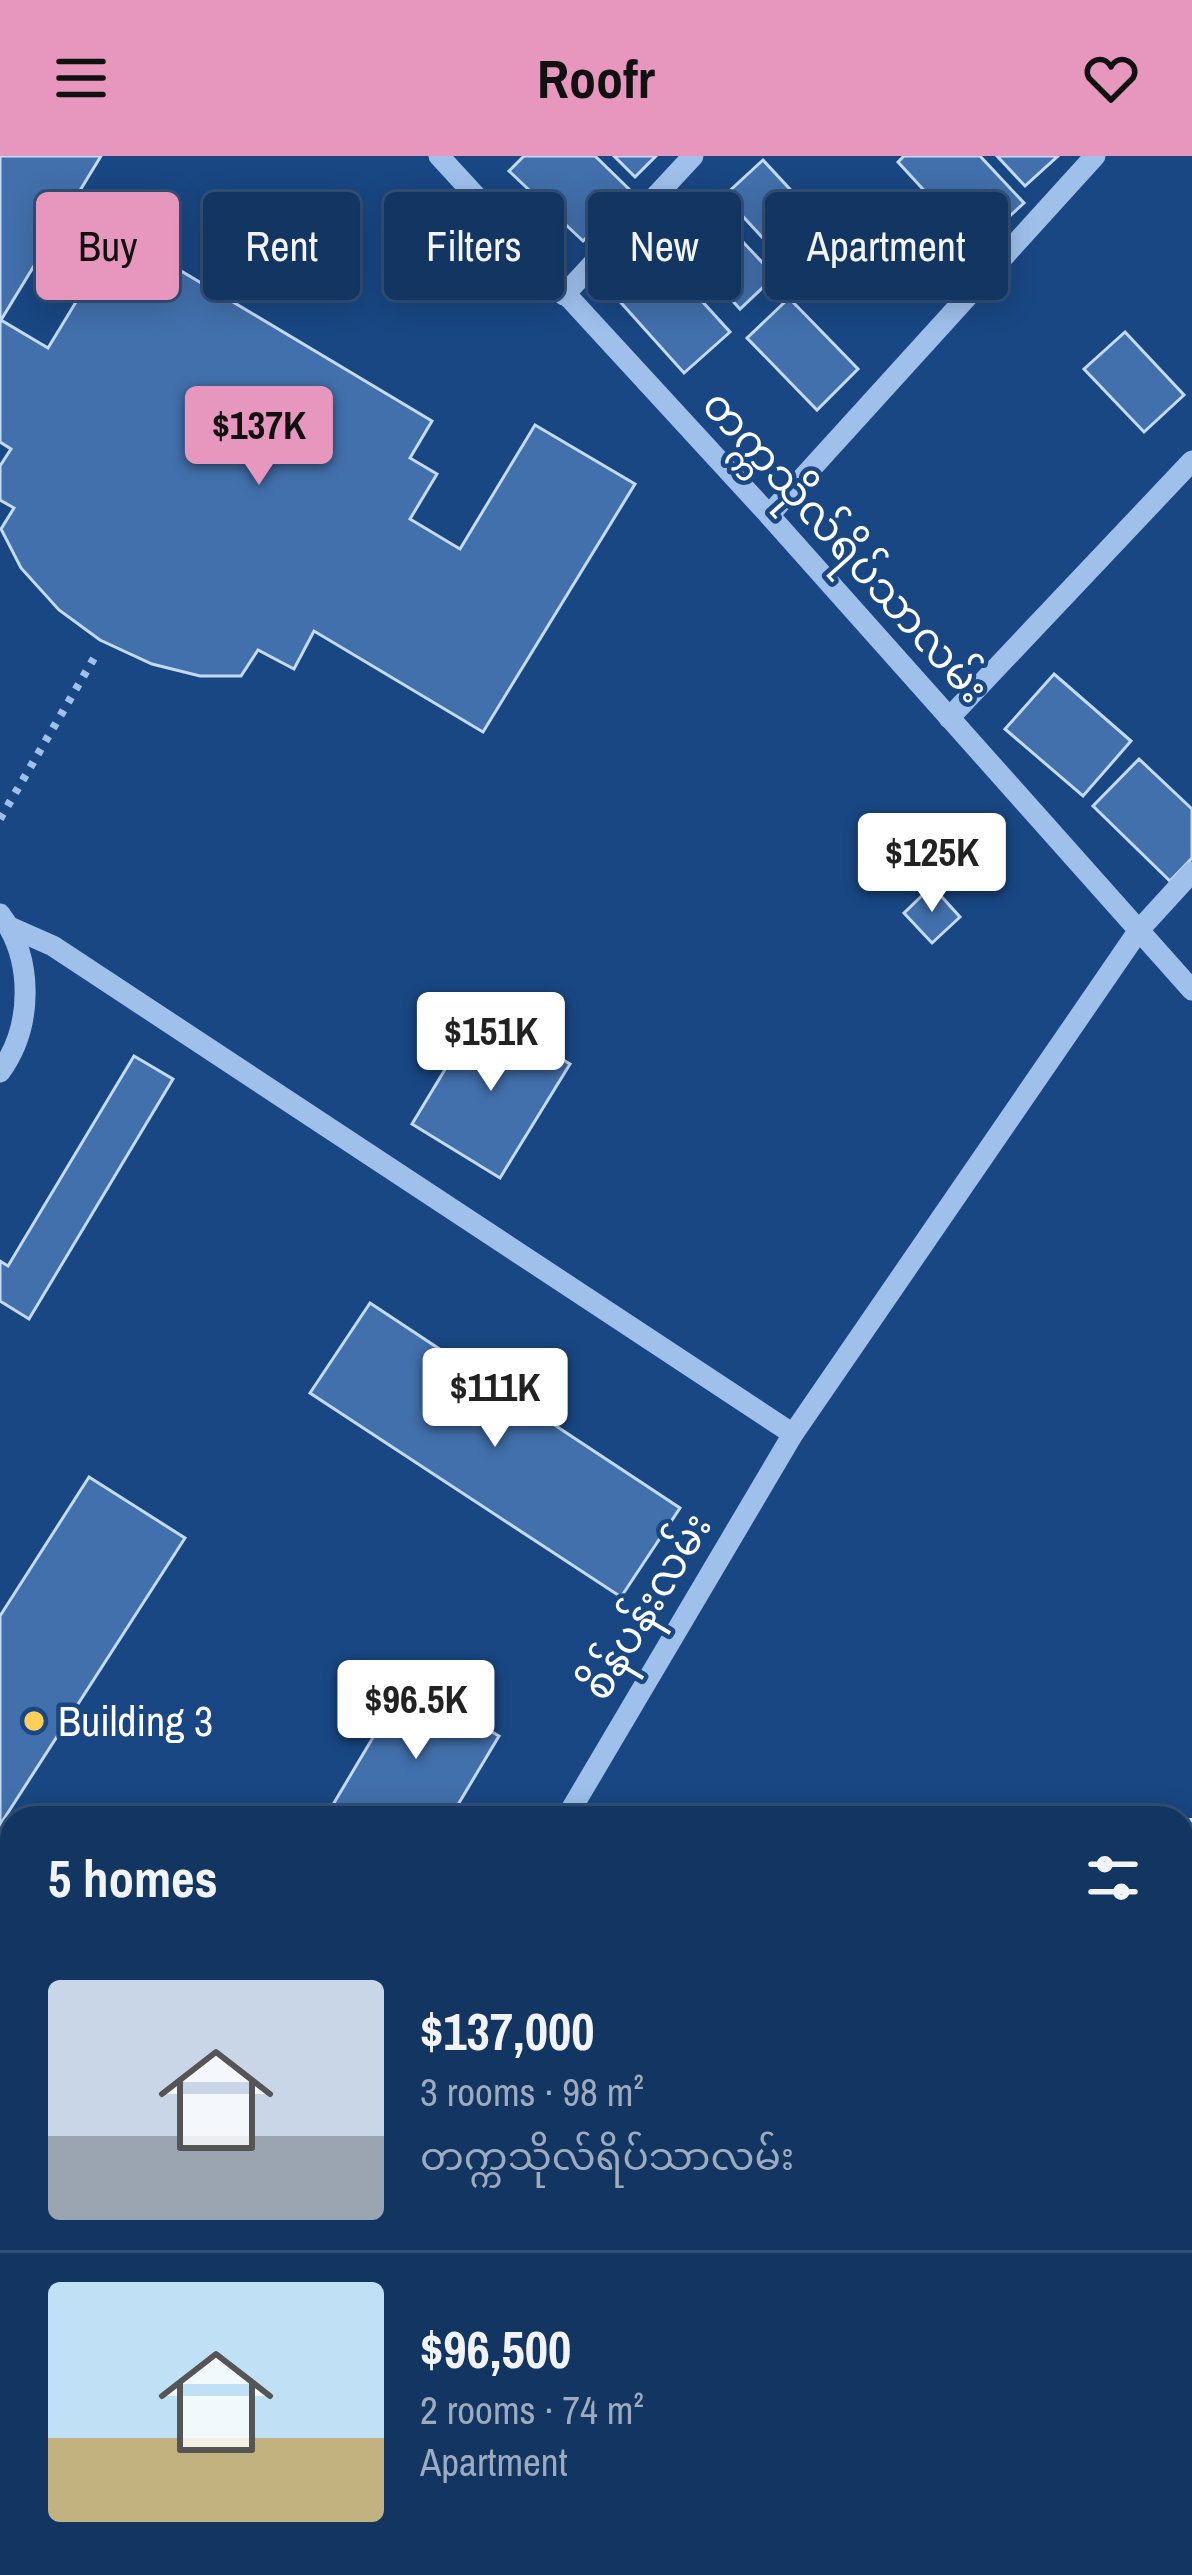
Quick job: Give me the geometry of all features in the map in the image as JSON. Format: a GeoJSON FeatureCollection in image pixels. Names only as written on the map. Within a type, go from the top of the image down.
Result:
{"type":"FeatureCollection","features":[{"type":"Feature","properties":{"kind":"street","name":"တက္ကသိုလ်ရိပ်သာလမ်း"},"geometry":{"type":"LineString","coordinates":[[440,156],[472,192]]}},
{"type":"Feature","properties":{"kind":"street"},"geometry":{"type":"LineString","coordinates":[[564,295],[693,156]]}},
{"type":"Feature","properties":{"kind":"street"},"geometry":{"type":"LineString","coordinates":[[769,515],[1095,156]]}},
{"type":"Feature","properties":{"kind":"street","name":"တက္ကသိုလ်ရိပ်သာလမ်း"},"geometry":{"type":"LineString","coordinates":[[564,295],[769,515],[1192,990]]}},
{"type":"Feature","properties":{"kind":"street"},"geometry":{"type":"LineString","coordinates":[[950,718],[1192,461]]}},
{"type":"Feature","properties":{"kind":"street","name":"စိန်ပန်းလမ်း"},"geometry":{"type":"LineString","coordinates":[[573,1806],[793,1434],[1139,930],[1192,872]]}},
{"type":"Feature","properties":{"kind":"street"},"geometry":{"type":"LineString","coordinates":[[0,1072],[11,1056],[25,1014],[24,969],[5,921]]}},
{"type":"Feature","properties":{"kind":"street"},"geometry":{"type":"LineString","coordinates":[[5,921],[53,946],[793,1434]]}},
{"type":"Feature","properties":{"kind":"path"},"geometry":{"type":"LineString","coordinates":[[0,819],[97,653]]}},
{"type":"Feature","properties":{"kind":"building"},"geometry":{"type":"Polygon","coordinates":[[[0,156],[101,156],[79,192],[36,192],[36,263],[1,320],[48,348],[77,300],[179,300],[179,270],[203,284],[203,300],[230,300],[432,421],[410,458],[437,474],[410,519],[460,549],[535,425],[635,484],[483,732],[314,631],[294,669],[258,650],[241,676],[200,676],[152,664],[100,640],[59,610],[21,568],[1,529],[14,508],[0,500],[0,466],[11,449],[0,442],[0,156]]]}},
{"type":"Feature","properties":{"kind":"building"},"geometry":{"type":"Polygon","coordinates":[[[524,156],[595,156],[631,191],[588,192],[588,236],[583,241],[564,223],[564,192],[531,192],[509,171],[524,156]]]}},
{"type":"Feature","properties":{"kind":"building"},"geometry":{"type":"Polygon","coordinates":[[[614,156],[656,156],[635,177],[614,156]]]}},
{"type":"Feature","properties":{"kind":"building"},"geometry":{"type":"Polygon","coordinates":[[[904,156],[980,156],[1024,203],[1008,218],[1008,192],[926,192],[898,162],[904,156]]]}},
{"type":"Feature","properties":{"kind":"building"},"geometry":{"type":"Polygon","coordinates":[[[997,156],[1058,156],[1025,186],[997,156]]]}},
{"type":"Feature","properties":{"kind":"building"},"geometry":{"type":"Polygon","coordinates":[[[763,160],[793,192],[765,192],[765,240],[741,214],[741,192],[728,192],[763,160]]]}},
{"type":"Feature","properties":{"kind":"building"},"geometry":{"type":"Polygon","coordinates":[[[741,240],[765,265],[765,285],[740,309],[732,300],[741,300],[741,240]]]}},
{"type":"Feature","properties":{"kind":"building"},"geometry":{"type":"Polygon","coordinates":[[[619,300],[701,300],[730,332],[684,373],[619,300]]]}},
{"type":"Feature","properties":{"kind":"building"},"geometry":{"type":"Polygon","coordinates":[[[791,300],[858,369],[817,410],[747,338],[791,300]]]}},
{"type":"Feature","properties":{"kind":"building"},"geometry":{"type":"Polygon","coordinates":[[[1125,332],[1184,395],[1144,432],[1084,369],[1125,332]]]}},
{"type":"Feature","properties":{"kind":"building"},"geometry":{"type":"Polygon","coordinates":[[[1054,674],[1131,741],[1083,796],[1005,729],[1054,674]]]}},
{"type":"Feature","properties":{"kind":"building"},"geometry":{"type":"Polygon","coordinates":[[[1139,759],[1192,809],[1192,858],[1170,881],[1093,806],[1139,759]]]}},
{"type":"Feature","properties":{"kind":"building"},"geometry":{"type":"Polygon","coordinates":[[[932,886],[960,917],[932,943],[904,913],[932,886]]]}},
{"type":"Feature","properties":{"kind":"building"},"geometry":{"type":"Polygon","coordinates":[[[481,1010],[570,1064],[500,1178],[412,1124],[481,1010]]]}},
{"type":"Feature","properties":{"kind":"building"},"geometry":{"type":"Polygon","coordinates":[[[134,1056],[173,1079],[29,1319],[0,1301],[0,1261],[8,1266],[134,1056]]]}},
{"type":"Feature","properties":{"kind":"building"},"geometry":{"type":"Polygon","coordinates":[[[370,1303],[680,1508],[621,1597],[310,1393],[370,1303]]]}},
{"type":"Feature","properties":{"kind":"building","name":"Building 3"},"geometry":{"type":"Polygon","coordinates":[[[89,1477],[185,1538],[12,1806],[0,1806],[0,1616],[89,1477]]]}},
{"type":"Feature","properties":{"kind":"building"},"geometry":{"type":"Polygon","coordinates":[[[406,1682],[499,1736],[457,1806],[332,1806],[406,1682]]]}},
{"type":"Feature","properties":{"kind":"place","name":"Building 3"},"geometry":{"type":"Point","coordinates":[34,1721]}}]}
